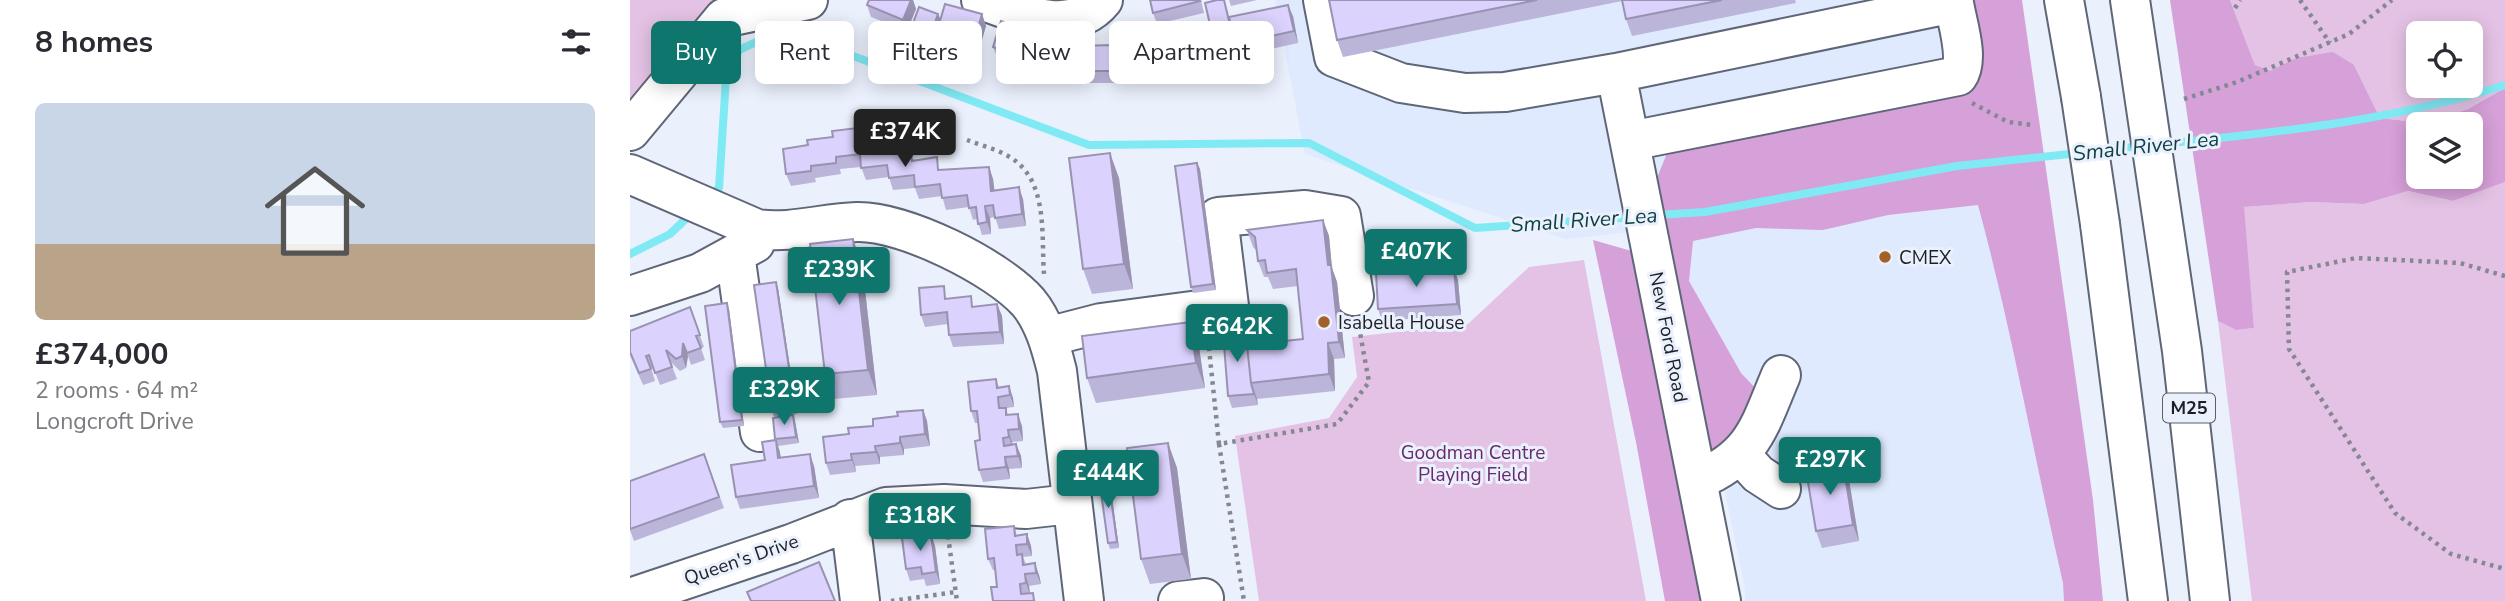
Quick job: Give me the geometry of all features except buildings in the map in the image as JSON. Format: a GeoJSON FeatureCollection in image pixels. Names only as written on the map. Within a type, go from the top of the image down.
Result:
{"type":"FeatureCollection","features":[{"type":"Feature","properties":{"kind":"main road"},"geometry":{"type":"LineString","coordinates":[[630,131],[724,18],[807,0]]}},
{"type":"Feature","properties":{"kind":"main road"},"geometry":{"type":"LineString","coordinates":[[981,0],[1032,18],[1062,20],[1087,13],[1103,0]]}},
{"type":"Feature","properties":{"kind":"main road"},"geometry":{"type":"LineString","coordinates":[[1323,0],[1334,57],[1401,83],[1465,93],[1505,92],[1616,73],[1953,2],[1962,49],[1962,71],[1958,76],[1630,141]]}},
{"type":"Feature","properties":{"kind":"main road"},"geometry":{"type":"LineString","coordinates":[[2064,0],[2100,224],[2148,601]]}},
{"type":"Feature","properties":{"kind":"main road","name":"M25"},"geometry":{"type":"LineString","coordinates":[[2130,0],[2195,458],[2210,601]]}},
{"type":"Feature","properties":{"kind":"main road","name":"New Ford Road"},"geometry":{"type":"LineString","coordinates":[[1616,73],[1721,601]]}},
{"type":"Feature","properties":{"kind":"main road"},"geometry":{"type":"LineString","coordinates":[[630,174],[673,190],[750,236]]}},
{"type":"Feature","properties":{"kind":"main road"},"geometry":{"type":"LineString","coordinates":[[1047,337],[1101,323],[1229,306],[1218,217],[1305,210],[1341,216],[1354,296]]}},
{"type":"Feature","properties":{"kind":"main road"},"geometry":{"type":"LineString","coordinates":[[630,296],[700,273],[750,236],[858,222],[900,230],[978,263],[1029,303],[1047,337],[1056,370],[1084,601]]}},
{"type":"Feature","properties":{"kind":"main road"},"geometry":{"type":"LineString","coordinates":[[750,236],[760,432]]}},
{"type":"Feature","properties":{"kind":"main road"},"geometry":{"type":"LineString","coordinates":[[1698,480],[1721,470],[1752,444],[1781,374]]}},
{"type":"Feature","properties":{"kind":"main road"},"geometry":{"type":"LineString","coordinates":[[1740,454],[1758,474],[1781,489]]}},
{"type":"Feature","properties":{"kind":"main road","name":"Queen's Drive"},"geometry":{"type":"LineString","coordinates":[[630,598],[790,544],[850,519],[903,504],[1026,509],[1071,504]]}},
{"type":"Feature","properties":{"kind":"main road"},"geometry":{"type":"LineString","coordinates":[[850,519],[860,601]]}},
{"type":"Feature","properties":{"kind":"path"},"geometry":{"type":"LineString","coordinates":[[2235,8],[2240,0]]}},
{"type":"Feature","properties":{"kind":"path"},"geometry":{"type":"LineString","coordinates":[[2300,0],[2330,43]]}},
{"type":"Feature","properties":{"kind":"path"},"geometry":{"type":"LineString","coordinates":[[2184,99],[2237,82],[2349,34],[2392,0]]}},
{"type":"Feature","properties":{"kind":"path"},"geometry":{"type":"LineString","coordinates":[[1965,99],[2008,122],[2033,125]]}},
{"type":"Feature","properties":{"kind":"path"},"geometry":{"type":"LineString","coordinates":[[967,140],[1009,156],[1026,172],[1041,200],[1045,286],[1029,303]]}},
{"type":"Feature","properties":{"kind":"path"},"geometry":{"type":"LineString","coordinates":[[2505,276],[2460,262],[2356,258],[2287,272],[2289,349],[2395,513],[2451,554],[2505,569]]}},
{"type":"Feature","properties":{"kind":"path"},"geometry":{"type":"LineString","coordinates":[[1219,444],[1337,424],[1369,382],[1354,296]]}},
{"type":"Feature","properties":{"kind":"path"},"geometry":{"type":"LineString","coordinates":[[1205,310],[1219,444],[1244,601]]}},
{"type":"Feature","properties":{"kind":"path"},"geometry":{"type":"LineString","coordinates":[[950,505],[947,529],[957,601]]}},
{"type":"Feature","properties":{"kind":"path"},"geometry":{"type":"LineString","coordinates":[[888,601],[956,592]]}},
{"type":"Feature","properties":{"kind":"shaded area"},"geometry":{"type":"Polygon","coordinates":[[[1275,0],[1975,0],[2075,601],[1745,601],[1745,588],[1670,228],[1565,239],[1305,154],[1275,0]]]}},
{"type":"Feature","properties":{"kind":"shaded area"},"geometry":{"type":"Polygon","coordinates":[[[1966,0],[2022,0],[2093,500],[2103,601],[2064,601],[2063,583],[2012,346],[1978,205],[1888,215],[1823,230],[1756,228],[1693,241],[1689,281],[1741,373],[1761,394],[1728,441],[1708,454],[1655,183],[1667,153],[1940,94],[1966,0]]]}},
{"type":"Feature","properties":{"kind":"shaded area"},"geometry":{"type":"Polygon","coordinates":[[[2170,0],[2230,0],[2255,65],[2270,71],[2296,58],[2333,52],[2354,65],[2380,118],[2406,121],[2406,189],[2483,189],[2483,112],[2459,112],[2505,88],[2505,182],[2453,201],[2408,191],[2364,204],[2311,202],[2244,207],[2254,328],[2236,330],[2218,321],[2170,0]]]}},
{"type":"Feature","properties":{"kind":"shaded area"},"geometry":{"type":"Polygon","coordinates":[[[1593,240],[1635,252],[1703,601],[1665,601],[1636,442],[1593,240]]]}},
{"type":"Feature","properties":{"kind":"green space"},"geometry":{"type":"Polygon","coordinates":[[[630,0],[714,0],[714,5],[700,21],[651,21],[651,75],[630,98],[630,0]]]}},
{"type":"Feature","properties":{"kind":"green space"},"geometry":{"type":"Polygon","coordinates":[[[2230,0],[2505,0],[2505,88],[2459,112],[2406,112],[2406,121],[2380,118],[2354,65],[2296,58],[2270,72],[2255,65],[2230,0]]]}},
{"type":"Feature","properties":{"kind":"green space"},"geometry":{"type":"Polygon","coordinates":[[[2505,182],[2505,601],[2252,601],[2218,321],[2236,330],[2254,328],[2243,207],[2311,202],[2364,204],[2408,191],[2453,201],[2505,182]]]}},
{"type":"Feature","properties":{"kind":"green space","name":"Goodman Centre Playing Field"},"geometry":{"type":"Polygon","coordinates":[[[1584,260],[1646,601],[1259,601],[1235,436],[1329,418],[1357,377],[1352,337],[1468,324],[1529,267],[1584,260]]]}},
{"type":"Feature","properties":{"kind":"waterway","name":"Small River Lea"},"geometry":{"type":"LineString","coordinates":[[708,198],[719,188],[726,78],[739,50],[767,37],[803,37],[1089,145],[1309,143],[1475,228],[1636,217]]}},
{"type":"Feature","properties":{"kind":"waterway","name":"Small River Lea"},"geometry":{"type":"LineString","coordinates":[[2162,144],[2335,124],[2420,108],[2505,85]]}},
{"type":"Feature","properties":{"kind":"waterway","name":"Small River Lea"},"geometry":{"type":"LineString","coordinates":[[2099,151],[2142,146]]}},
{"type":"Feature","properties":{"kind":"waterway","name":"Small River Lea"},"geometry":{"type":"LineString","coordinates":[[1656,215],[1705,212],[1957,166],[2079,153]]}},
{"type":"Feature","properties":{"kind":"waterway","name":"Small River Lea"},"geometry":{"type":"LineString","coordinates":[[630,254],[670,234],[691,214]]}},
{"type":"Feature","properties":{"kind":"place","name":"CMEX"},"geometry":{"type":"Point","coordinates":[1885,257]}},
{"type":"Feature","properties":{"kind":"place","name":"Isabella House"},"geometry":{"type":"Point","coordinates":[1324,322]}}]}
